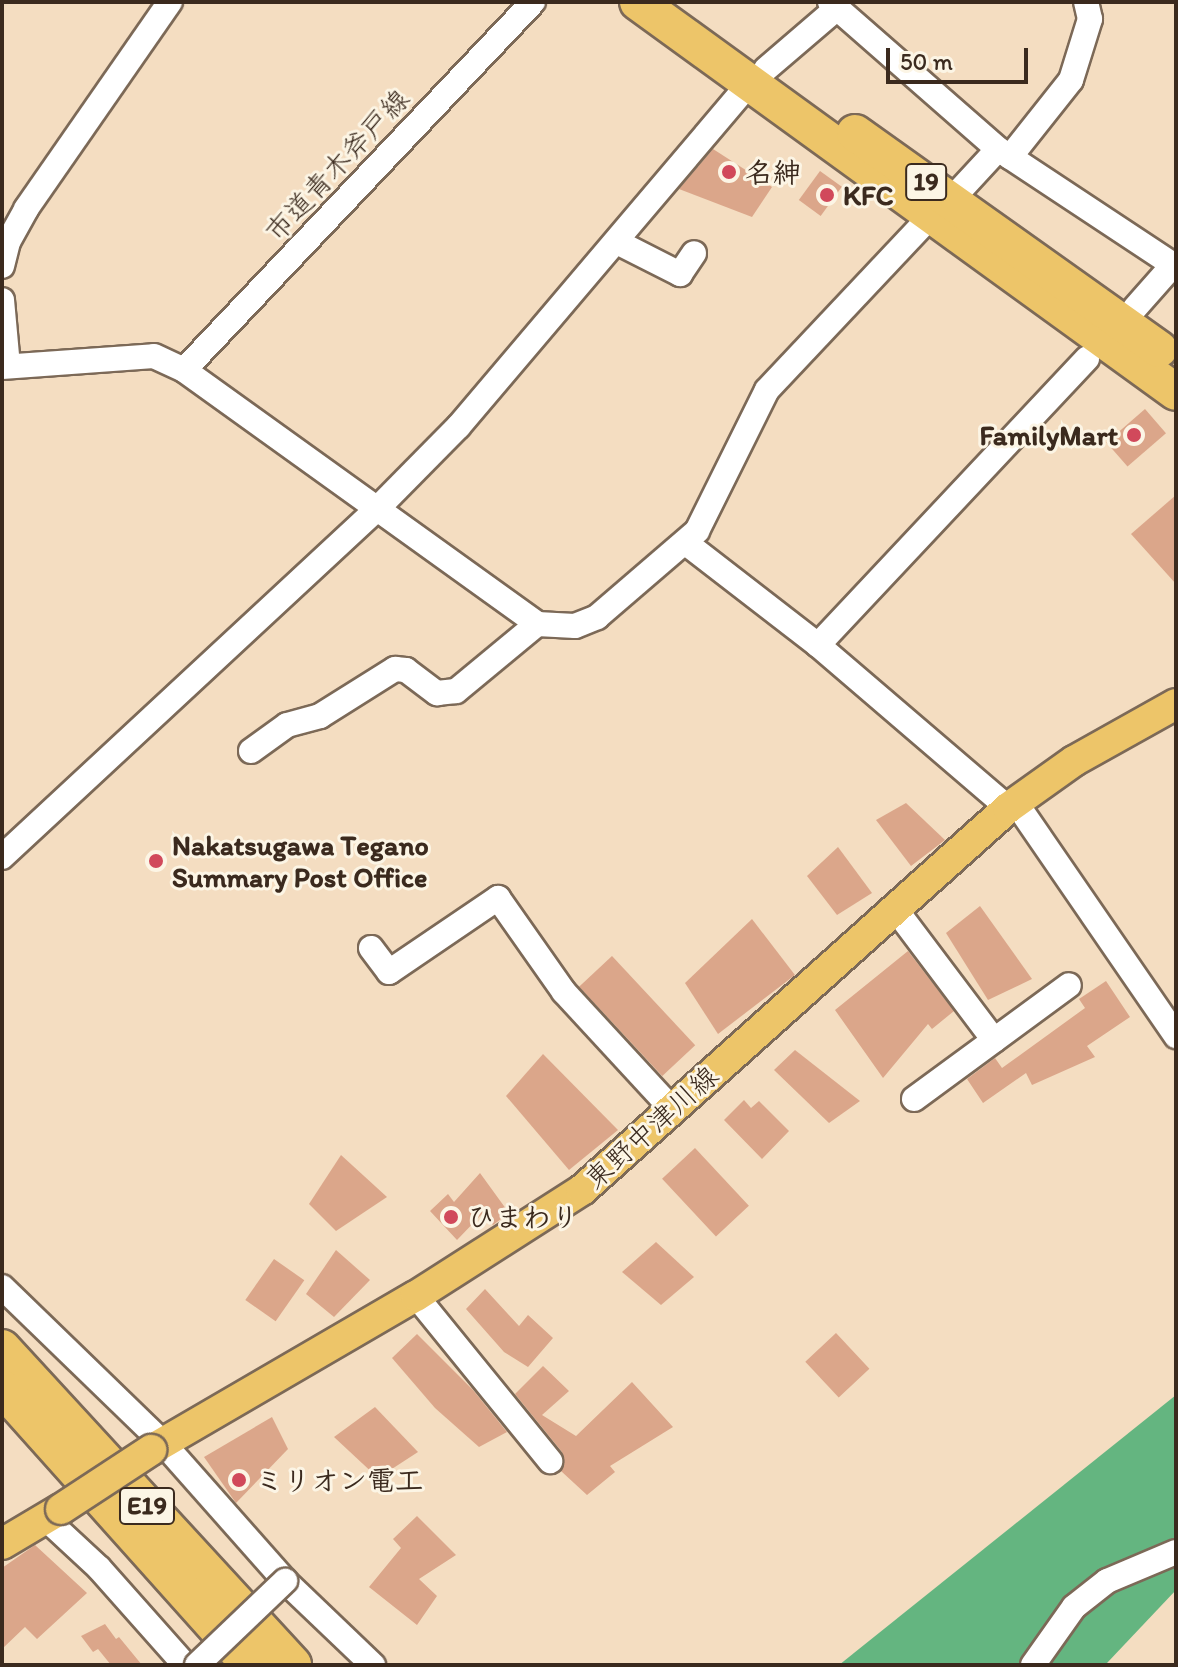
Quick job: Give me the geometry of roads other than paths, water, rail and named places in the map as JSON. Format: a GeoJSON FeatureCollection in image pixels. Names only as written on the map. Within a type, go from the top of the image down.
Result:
{"type":"FeatureCollection","features":[{"type":"Feature","properties":{"kind":"highway","name":"19"},"geometry":{"type":"LineString","coordinates":[[638,2],[756,78],[941,208],[1176,361]]}},
{"type":"Feature","properties":{"kind":"highway","name":"19"},"geometry":{"type":"LineString","coordinates":[[676,2],[756,78]]}},
{"type":"Feature","properties":{"kind":"highway","name":"19"},"geometry":{"type":"LineString","coordinates":[[941,208],[1176,392]]}},
{"type":"Feature","properties":{"kind":"highway","name":"E19"},"geometry":{"type":"LineString","coordinates":[[2,1348],[293,1665]]}},
{"type":"Feature","properties":{"kind":"highway","name":"E19"},"geometry":{"type":"LineString","coordinates":[[2,1388],[250,1665]]}},
{"type":"Feature","properties":{"kind":"main road","name":"東野中津川線"},"geometry":{"type":"LineString","coordinates":[[2,1544],[157,1446],[416,1296],[582,1190],[1012,806],[1074,761],[1176,704]]}},
{"type":"Feature","properties":{"kind":"street"},"geometry":{"type":"LineString","coordinates":[[2,266],[8,242],[26,209],[170,2]]}},
{"type":"Feature","properties":{"kind":"street","name":"市道青木斧戸線"},"geometry":{"type":"LineString","coordinates":[[184,370],[533,2]]}},
{"type":"Feature","properties":{"kind":"street"},"geometry":{"type":"LineString","coordinates":[[2,300],[5,366],[132,354],[154,356],[184,370],[537,624],[575,626],[597,617],[697,531],[767,390],[941,208],[1004,153],[1071,80],[1090,19],[1086,2]]}},
{"type":"Feature","properties":{"kind":"street"},"geometry":{"type":"LineString","coordinates":[[2,857],[378,508],[458,427],[756,78],[841,7],[1004,153],[1174,266],[1135,308]]}},
{"type":"Feature","properties":{"kind":"street"},"geometry":{"type":"LineString","coordinates":[[617,242],[680,274],[694,253]]}},
{"type":"Feature","properties":{"kind":"street"},"geometry":{"type":"LineString","coordinates":[[818,645],[1087,359]]}},
{"type":"Feature","properties":{"kind":"street"},"geometry":{"type":"LineString","coordinates":[[686,543],[818,645],[1012,806],[1173,1022]]}},
{"type":"Feature","properties":{"kind":"street"},"geometry":{"type":"LineString","coordinates":[[251,751],[287,725],[320,716],[395,669],[406,670],[437,693],[456,691],[537,624]]}},
{"type":"Feature","properties":{"kind":"street"},"geometry":{"type":"LineString","coordinates":[[371,948],[389,972],[498,898],[564,992],[672,1109]]}},
{"type":"Feature","properties":{"kind":"street"},"geometry":{"type":"LineString","coordinates":[[896,910],[994,1040]]}},
{"type":"Feature","properties":{"kind":"street"},"geometry":{"type":"LineString","coordinates":[[914,1099],[1069,985]]}},
{"type":"Feature","properties":{"kind":"street"},"geometry":{"type":"LineString","coordinates":[[2,1287],[285,1581],[373,1665]]}},
{"type":"Feature","properties":{"kind":"street"},"geometry":{"type":"LineString","coordinates":[[416,1296],[550,1461]]}},
{"type":"Feature","properties":{"kind":"street"},"geometry":{"type":"LineString","coordinates":[[52,1513],[185,1665]]}},
{"type":"Feature","properties":{"kind":"street"},"geometry":{"type":"LineString","coordinates":[[1033,1665],[1074,1607],[1107,1581],[1176,1552]]}},
{"type":"Feature","properties":{"kind":"street"},"geometry":{"type":"LineString","coordinates":[[197,1665],[285,1581]]}},
{"type":"Feature","properties":{"kind":"place","name":"名紳"},"geometry":{"type":"Point","coordinates":[729,172]}},
{"type":"Feature","properties":{"kind":"place","name":"KFC"},"geometry":{"type":"Point","coordinates":[827,195]}},
{"type":"Feature","properties":{"kind":"place","name":"FamilyMart"},"geometry":{"type":"Point","coordinates":[1134,435]}},
{"type":"Feature","properties":{"kind":"place","name":"Nakatsugawa Tegano Summary Post Office"},"geometry":{"type":"Point","coordinates":[156,861]}},
{"type":"Feature","properties":{"kind":"place","name":"ひまわり"},"geometry":{"type":"Point","coordinates":[451,1217]}},
{"type":"Feature","properties":{"kind":"place","name":"ミリオン電工"},"geometry":{"type":"Point","coordinates":[239,1480]}}]}
